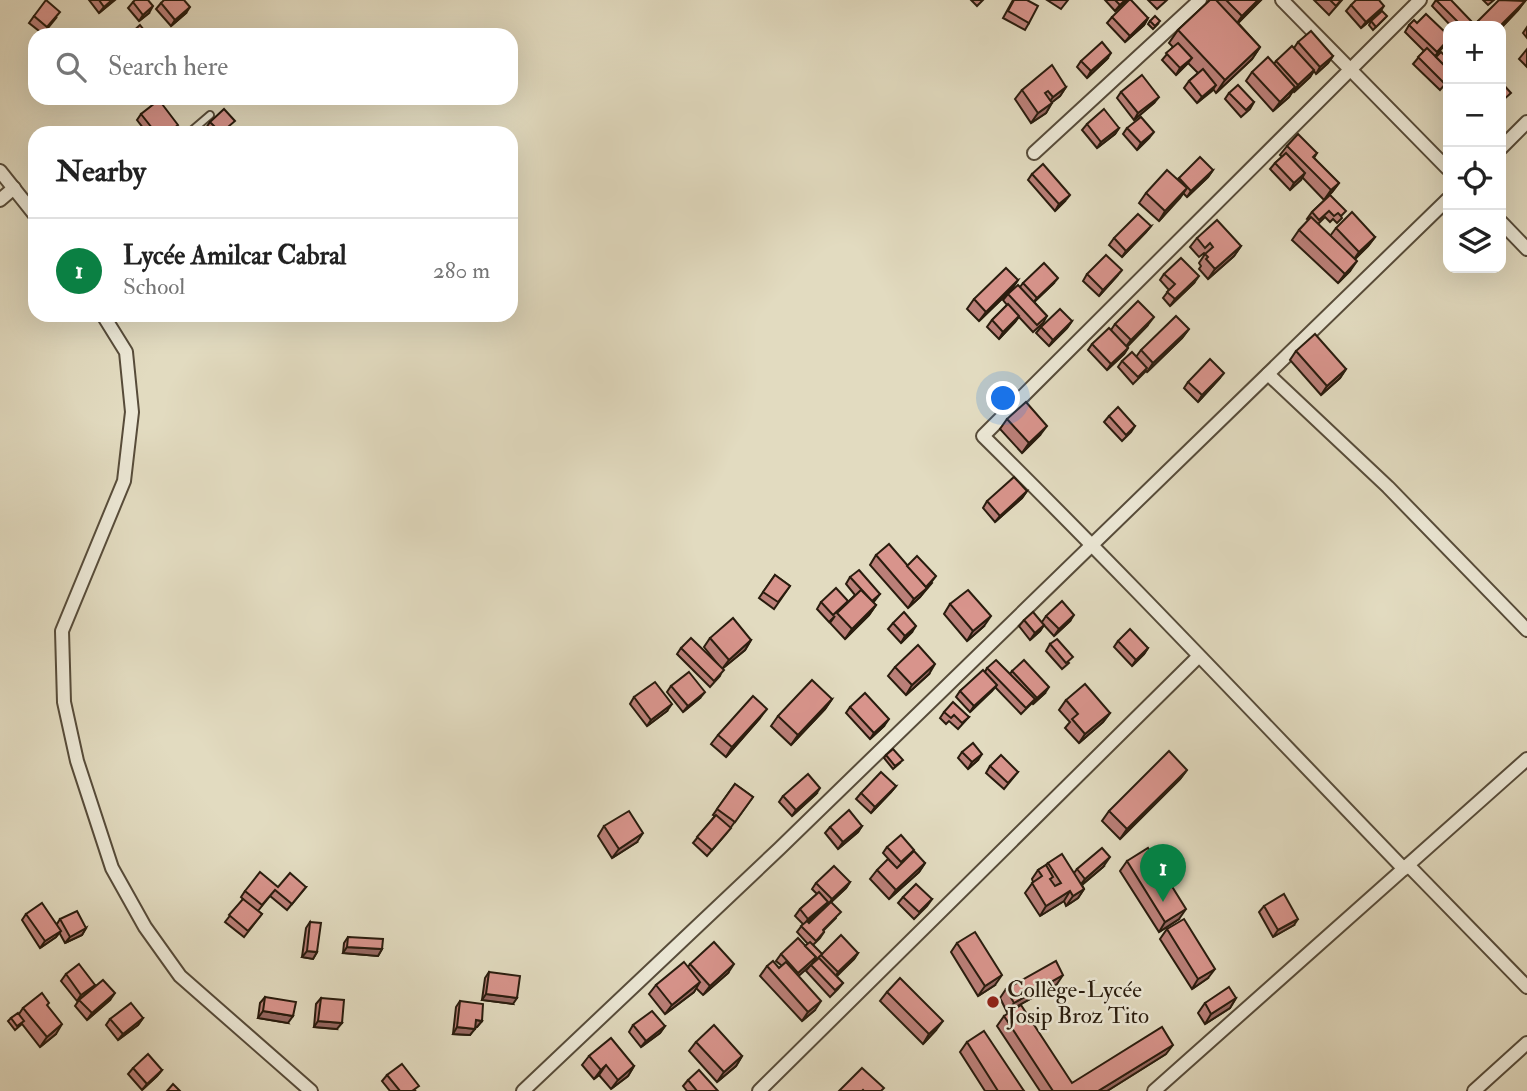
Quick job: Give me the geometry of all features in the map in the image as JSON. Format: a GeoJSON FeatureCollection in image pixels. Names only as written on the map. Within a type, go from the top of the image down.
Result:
{"type":"FeatureCollection","features":[{"type":"Feature","properties":{"kind":"street"},"geometry":{"type":"LineString","coordinates":[[1034,153],[1199,0]]}},
{"type":"Feature","properties":{"kind":"street"},"geometry":{"type":"LineString","coordinates":[[1282,0],[1443,164]]}},
{"type":"Feature","properties":{"kind":"street"},"geometry":{"type":"LineString","coordinates":[[1420,0],[983,436],[1093,544],[1198,657],[1527,987]]}},
{"type":"Feature","properties":{"kind":"street"},"geometry":{"type":"LineString","coordinates":[[1502,147],[1527,122]]}},
{"type":"Feature","properties":{"kind":"street"},"geometry":{"type":"LineString","coordinates":[[0,171],[28,206]]}},
{"type":"Feature","properties":{"kind":"street"},"geometry":{"type":"LineString","coordinates":[[0,200],[14,188]]}},
{"type":"Feature","properties":{"kind":"street"},"geometry":{"type":"LineString","coordinates":[[523,1091],[779,849],[1443,204]]}},
{"type":"Feature","properties":{"kind":"street"},"geometry":{"type":"LineString","coordinates":[[1506,227],[1527,249]]}},
{"type":"Feature","properties":{"kind":"street"},"geometry":{"type":"LineString","coordinates":[[108,322],[127,352],[132,412],[124,481],[62,631],[64,702],[77,761],[112,868],[145,928],[180,976],[311,1091]]}},
{"type":"Feature","properties":{"kind":"street"},"geometry":{"type":"LineString","coordinates":[[1268,374],[1388,487],[1527,630]]}},
{"type":"Feature","properties":{"kind":"street"},"geometry":{"type":"LineString","coordinates":[[759,1091],[1198,657]]}},
{"type":"Feature","properties":{"kind":"street"},"geometry":{"type":"LineString","coordinates":[[1154,1091],[1527,759]]}},
{"type":"Feature","properties":{"kind":"street"},"geometry":{"type":"LineString","coordinates":[[1474,1091],[1527,1043]]}},
{"type":"Feature","properties":{"kind":"lane"},"geometry":{"type":"LineString","coordinates":[[197,126],[210,115]]}},
{"type":"Feature","properties":{"kind":"building"},"geometry":{"type":"Polygon","coordinates":[[[46,0],[60,12],[47,27],[34,16],[46,0]]]}},
{"type":"Feature","properties":{"kind":"building"},"geometry":{"type":"Polygon","coordinates":[[[99,0],[112,0],[104,7],[99,0]]]}},
{"type":"Feature","properties":{"kind":"building"},"geometry":{"type":"Polygon","coordinates":[[[148,0],[153,6],[143,15],[133,2],[148,0]]]}},
{"type":"Feature","properties":{"kind":"building"},"geometry":{"type":"Polygon","coordinates":[[[164,0],[184,0],[190,7],[175,20],[161,3],[164,0]]]}},
{"type":"Feature","properties":{"kind":"building"},"geometry":{"type":"Polygon","coordinates":[[[1014,0],[1027,0],[1038,6],[1029,23],[1008,11],[1014,0]]]}},
{"type":"Feature","properties":{"kind":"building"},"geometry":{"type":"Polygon","coordinates":[[[1129,0],[1148,18],[1130,36],[1112,17],[1129,0]]]}},
{"type":"Feature","properties":{"kind":"building"},"geometry":{"type":"Polygon","coordinates":[[[1210,0],[1216,0],[1260,47],[1225,80],[1178,30],[1210,0]]]}},
{"type":"Feature","properties":{"kind":"building"},"geometry":{"type":"Polygon","coordinates":[[[1226,0],[1258,0],[1242,16],[1226,0]]]}},
{"type":"Feature","properties":{"kind":"building"},"geometry":{"type":"Polygon","coordinates":[[[1330,0],[1341,0],[1336,6],[1330,0]]]}},
{"type":"Feature","properties":{"kind":"building"},"geometry":{"type":"Polygon","coordinates":[[[1356,0],[1379,0],[1384,6],[1366,22],[1351,5],[1356,0]]]}},
{"type":"Feature","properties":{"kind":"building"},"geometry":{"type":"Polygon","coordinates":[[[1436,0],[1451,0],[1471,21],[1457,21],[1436,0]]]}},
{"type":"Feature","properties":{"kind":"building"},"geometry":{"type":"Polygon","coordinates":[[[1499,0],[1525,1],[1505,21],[1478,21],[1499,0]]]}},
{"type":"Feature","properties":{"kind":"building"},"geometry":{"type":"Polygon","coordinates":[[[1382,11],[1387,16],[1376,27],[1371,21],[1382,11]]]}},
{"type":"Feature","properties":{"kind":"building"},"geometry":{"type":"Polygon","coordinates":[[[1426,14],[1443,30],[1443,45],[1437,52],[1409,25],[1414,20],[1417,23],[1426,14]]]}},
{"type":"Feature","properties":{"kind":"building"},"geometry":{"type":"Polygon","coordinates":[[[1155,16],[1160,21],[1155,26],[1150,21],[1155,16]]]}},
{"type":"Feature","properties":{"kind":"building"},"geometry":{"type":"Polygon","coordinates":[[[1311,31],[1333,56],[1320,67],[1298,42],[1311,31]]]}},
{"type":"Feature","properties":{"kind":"building"},"geometry":{"type":"Polygon","coordinates":[[[1102,42],[1111,53],[1091,71],[1081,61],[1102,42]]]}},
{"type":"Feature","properties":{"kind":"building"},"geometry":{"type":"Polygon","coordinates":[[[1178,43],[1192,58],[1180,68],[1166,53],[1178,43]]]}},
{"type":"Feature","properties":{"kind":"building"},"geometry":{"type":"Polygon","coordinates":[[[1292,46],[1314,70],[1298,85],[1276,61],[1292,46]]]}},
{"type":"Feature","properties":{"kind":"building"},"geometry":{"type":"Polygon","coordinates":[[[1427,48],[1443,64],[1443,82],[1418,57],[1427,48]]]}},
{"type":"Feature","properties":{"kind":"building"},"geometry":{"type":"Polygon","coordinates":[[[1441,52],[1443,54],[1443,64],[1436,57],[1441,52]]]}},
{"type":"Feature","properties":{"kind":"building"},"geometry":{"type":"Polygon","coordinates":[[[1268,57],[1295,87],[1280,102],[1252,72],[1268,57]]]}},
{"type":"Feature","properties":{"kind":"building"},"geometry":{"type":"Polygon","coordinates":[[[1052,65],[1066,87],[1053,97],[1048,91],[1045,93],[1052,103],[1038,113],[1022,90],[1052,65]]]}},
{"type":"Feature","properties":{"kind":"building"},"geometry":{"type":"Polygon","coordinates":[[[1203,69],[1216,85],[1202,97],[1189,81],[1203,69]]]}},
{"type":"Feature","properties":{"kind":"building"},"geometry":{"type":"Polygon","coordinates":[[[1142,75],[1159,97],[1138,113],[1121,92],[1142,75]]]}},
{"type":"Feature","properties":{"kind":"building"},"geometry":{"type":"Polygon","coordinates":[[[1238,85],[1254,102],[1246,110],[1229,93],[1238,85]]]}},
{"type":"Feature","properties":{"kind":"building"},"geometry":{"type":"Polygon","coordinates":[[[153,105],[163,105],[178,125],[150,126],[141,114],[153,105]]]}},
{"type":"Feature","properties":{"kind":"building"},"geometry":{"type":"Polygon","coordinates":[[[224,109],[235,121],[229,126],[214,126],[210,122],[224,109]]]}},
{"type":"Feature","properties":{"kind":"building"},"geometry":{"type":"Polygon","coordinates":[[[1104,109],[1119,128],[1101,142],[1087,124],[1104,109]]]}},
{"type":"Feature","properties":{"kind":"building"},"geometry":{"type":"Polygon","coordinates":[[[1141,117],[1154,132],[1141,143],[1127,128],[1141,117]]]}},
{"type":"Feature","properties":{"kind":"building"},"geometry":{"type":"Polygon","coordinates":[[[1298,134],[1317,153],[1313,157],[1339,183],[1331,190],[1287,146],[1298,134]]]}},
{"type":"Feature","properties":{"kind":"building"},"geometry":{"type":"Polygon","coordinates":[[[1286,153],[1305,173],[1294,183],[1275,163],[1286,153]]]}},
{"type":"Feature","properties":{"kind":"building"},"geometry":{"type":"Polygon","coordinates":[[[1200,157],[1213,170],[1191,191],[1179,178],[1200,157]]]}},
{"type":"Feature","properties":{"kind":"building"},"geometry":{"type":"Polygon","coordinates":[[[1043,164],[1070,195],[1059,204],[1032,174],[1043,164]]]}},
{"type":"Feature","properties":{"kind":"building"},"geometry":{"type":"Polygon","coordinates":[[[1167,170],[1187,188],[1165,211],[1146,193],[1167,170]]]}},
{"type":"Feature","properties":{"kind":"building"},"geometry":{"type":"Polygon","coordinates":[[[1330,195],[1346,211],[1341,216],[1338,213],[1334,216],[1329,211],[1319,220],[1312,212],[1330,195]]]}},
{"type":"Feature","properties":{"kind":"building"},"geometry":{"type":"Polygon","coordinates":[[[1352,212],[1375,237],[1359,252],[1336,228],[1352,212]]]}},
{"type":"Feature","properties":{"kind":"building"},"geometry":{"type":"Polygon","coordinates":[[[1138,214],[1151,226],[1126,251],[1114,238],[1138,214]]]}},
{"type":"Feature","properties":{"kind":"building"},"geometry":{"type":"Polygon","coordinates":[[[1311,217],[1357,261],[1345,274],[1299,230],[1311,217]]]}},
{"type":"Feature","properties":{"kind":"building"},"geometry":{"type":"Polygon","coordinates":[[[1217,220],[1241,246],[1215,269],[1205,254],[1213,247],[1210,243],[1205,248],[1197,238],[1217,220]]]}},
{"type":"Feature","properties":{"kind":"building"},"geometry":{"type":"Polygon","coordinates":[[[1106,255],[1122,270],[1103,290],[1087,274],[1106,255]]]}},
{"type":"Feature","properties":{"kind":"building"},"geometry":{"type":"Polygon","coordinates":[[[1181,258],[1199,276],[1175,299],[1167,292],[1175,284],[1164,274],[1181,258]]]}},
{"type":"Feature","properties":{"kind":"building"},"geometry":{"type":"Polygon","coordinates":[[[1044,263],[1058,278],[1037,298],[1023,283],[1044,263]]]}},
{"type":"Feature","properties":{"kind":"building"},"geometry":{"type":"Polygon","coordinates":[[[1006,268],[1018,280],[986,312],[974,299],[1006,268]]]}},
{"type":"Feature","properties":{"kind":"building"},"geometry":{"type":"Polygon","coordinates":[[[1018,285],[1047,316],[1037,325],[1008,294],[1018,285]]]}},
{"type":"Feature","properties":{"kind":"building"},"geometry":{"type":"Polygon","coordinates":[[[1138,301],[1154,317],[1131,340],[1115,324],[1138,301]]]}},
{"type":"Feature","properties":{"kind":"building"},"geometry":{"type":"Polygon","coordinates":[[[1008,304],[1019,316],[1003,332],[992,320],[1008,304]]]}},
{"type":"Feature","properties":{"kind":"building"},"geometry":{"type":"Polygon","coordinates":[[[1060,309],[1072,321],[1053,340],[1041,327],[1060,309]]]}},
{"type":"Feature","properties":{"kind":"building"},"geometry":{"type":"Polygon","coordinates":[[[1176,316],[1189,329],[1153,363],[1141,350],[1176,316]]]}},
{"type":"Feature","properties":{"kind":"building"},"geometry":{"type":"Polygon","coordinates":[[[1109,328],[1128,348],[1111,364],[1092,344],[1109,328]]]}},
{"type":"Feature","properties":{"kind":"building"},"geometry":{"type":"Polygon","coordinates":[[[1315,334],[1346,369],[1327,386],[1296,351],[1315,334]]]}},
{"type":"Feature","properties":{"kind":"building"},"geometry":{"type":"Polygon","coordinates":[[[1132,352],[1147,368],[1138,377],[1122,361],[1132,352]]]}},
{"type":"Feature","properties":{"kind":"building"},"geometry":{"type":"Polygon","coordinates":[[[1210,359],[1224,373],[1202,395],[1188,382],[1210,359]]]}},
{"type":"Feature","properties":{"kind":"building"},"geometry":{"type":"Polygon","coordinates":[[[1026,402],[1047,426],[1029,443],[1007,419],[1026,402]]]}},
{"type":"Feature","properties":{"kind":"building"},"geometry":{"type":"Polygon","coordinates":[[[1118,407],[1135,426],[1126,435],[1109,416],[1118,407]]]}},
{"type":"Feature","properties":{"kind":"building"},"geometry":{"type":"Polygon","coordinates":[[[1014,477],[1027,491],[1000,516],[987,501],[1014,477]]]}},
{"type":"Feature","properties":{"kind":"building"},"geometry":{"type":"Polygon","coordinates":[[[889,544],[927,588],[914,599],[876,555],[889,544]]]}},
{"type":"Feature","properties":{"kind":"building"},"geometry":{"type":"Polygon","coordinates":[[[917,556],[936,576],[926,587],[907,566],[917,556]]]}},
{"type":"Feature","properties":{"kind":"building"},"geometry":{"type":"Polygon","coordinates":[[[859,570],[880,594],[872,601],[850,577],[859,570]]]}},
{"type":"Feature","properties":{"kind":"building"},"geometry":{"type":"Polygon","coordinates":[[[775,575],[790,586],[778,602],[763,592],[775,575]]]}},
{"type":"Feature","properties":{"kind":"building"},"geometry":{"type":"Polygon","coordinates":[[[836,588],[848,601],[833,615],[821,602],[836,588]]]}},
{"type":"Feature","properties":{"kind":"building"},"geometry":{"type":"Polygon","coordinates":[[[861,590],[876,605],[852,629],[837,613],[861,590]]]}},
{"type":"Feature","properties":{"kind":"building"},"geometry":{"type":"Polygon","coordinates":[[[968,590],[991,616],[973,631],[950,604],[968,590]]]}},
{"type":"Feature","properties":{"kind":"building"},"geometry":{"type":"Polygon","coordinates":[[[1062,601],[1074,615],[1059,629],[1046,616],[1062,601]]]}},
{"type":"Feature","properties":{"kind":"building"},"geometry":{"type":"Polygon","coordinates":[[[904,612],[916,626],[905,636],[893,623],[904,612]]]}},
{"type":"Feature","properties":{"kind":"building"},"geometry":{"type":"Polygon","coordinates":[[[1033,612],[1044,625],[1035,633],[1024,620],[1033,612]]]}},
{"type":"Feature","properties":{"kind":"building"},"geometry":{"type":"Polygon","coordinates":[[[733,618],[751,640],[729,660],[710,638],[733,618]]]}},
{"type":"Feature","properties":{"kind":"building"},"geometry":{"type":"Polygon","coordinates":[[[1130,629],[1148,648],[1136,660],[1118,641],[1130,629]]]}},
{"type":"Feature","properties":{"kind":"building"},"geometry":{"type":"Polygon","coordinates":[[[691,638],[724,670],[714,681],[681,648],[691,638]]]}},
{"type":"Feature","properties":{"kind":"building"},"geometry":{"type":"Polygon","coordinates":[[[1057,639],[1073,657],[1066,663],[1050,644],[1057,639]]]}},
{"type":"Feature","properties":{"kind":"building"},"geometry":{"type":"Polygon","coordinates":[[[918,645],[935,664],[912,685],[895,667],[918,645]]]}},
{"type":"Feature","properties":{"kind":"building"},"geometry":{"type":"Polygon","coordinates":[[[996,660],[1035,699],[1026,708],[987,668],[996,660]]]}},
{"type":"Feature","properties":{"kind":"building"},"geometry":{"type":"Polygon","coordinates":[[[1024,660],[1049,687],[1037,698],[1012,671],[1024,660]]]}},
{"type":"Feature","properties":{"kind":"building"},"geometry":{"type":"Polygon","coordinates":[[[983,670],[997,685],[974,706],[960,691],[983,670]]]}},
{"type":"Feature","properties":{"kind":"building"},"geometry":{"type":"Polygon","coordinates":[[[689,672],[705,692],[688,706],[671,686],[689,672]]]}},
{"type":"Feature","properties":{"kind":"building"},"geometry":{"type":"Polygon","coordinates":[[[812,680],[832,699],[798,735],[778,716],[812,680]]]}},
{"type":"Feature","properties":{"kind":"building"},"geometry":{"type":"Polygon","coordinates":[[[655,682],[672,704],[651,720],[634,697],[655,682]]]}},
{"type":"Feature","properties":{"kind":"building"},"geometry":{"type":"Polygon","coordinates":[[[1085,684],[1110,713],[1085,734],[1072,719],[1078,714],[1066,700],[1085,684]]]}},
{"type":"Feature","properties":{"kind":"building"},"geometry":{"type":"Polygon","coordinates":[[[865,693],[889,719],[874,733],[850,707],[865,693]]]}},
{"type":"Feature","properties":{"kind":"building"},"geometry":{"type":"Polygon","coordinates":[[[753,696],[767,709],[732,747],[718,735],[753,696]]]}},
{"type":"Feature","properties":{"kind":"building"},"geometry":{"type":"Polygon","coordinates":[[[953,702],[969,717],[962,723],[954,715],[951,718],[944,712],[953,702]]]}},
{"type":"Feature","properties":{"kind":"building"},"geometry":{"type":"Polygon","coordinates":[[[973,743],[982,754],[972,762],[962,752],[973,743]]]}},
{"type":"Feature","properties":{"kind":"building"},"geometry":{"type":"Polygon","coordinates":[[[893,749],[903,760],[895,766],[886,755],[893,749]]]}},
{"type":"Feature","properties":{"kind":"building"},"geometry":{"type":"Polygon","coordinates":[[[1169,751],[1187,770],[1127,829],[1109,811],[1169,751]]]}},
{"type":"Feature","properties":{"kind":"building"},"geometry":{"type":"Polygon","coordinates":[[[1001,755],[1018,772],[1008,783],[990,766],[1001,755]]]}},
{"type":"Feature","properties":{"kind":"building"},"geometry":{"type":"Polygon","coordinates":[[[881,772],[896,786],[875,807],[861,793],[881,772]]]}},
{"type":"Feature","properties":{"kind":"building"},"geometry":{"type":"Polygon","coordinates":[[[808,774],[820,788],[796,810],[783,796],[808,774]]]}},
{"type":"Feature","properties":{"kind":"building"},"geometry":{"type":"Polygon","coordinates":[[[735,784],[753,797],[735,822],[717,809],[735,784]]]}},
{"type":"Feature","properties":{"kind":"building"},"geometry":{"type":"Polygon","coordinates":[[[849,810],[862,826],[843,842],[830,827],[849,810]]]}},
{"type":"Feature","properties":{"kind":"building"},"geometry":{"type":"Polygon","coordinates":[[[629,811],[643,833],[619,849],[604,826],[629,811]]]}},
{"type":"Feature","properties":{"kind":"building"},"geometry":{"type":"Polygon","coordinates":[[[716,815],[731,828],[712,850],[697,837],[716,815]]]}},
{"type":"Feature","properties":{"kind":"building"},"geometry":{"type":"Polygon","coordinates":[[[901,835],[914,850],[901,862],[887,847],[901,835]]]}},
{"type":"Feature","properties":{"kind":"building"},"geometry":{"type":"Polygon","coordinates":[[[1102,848],[1110,857],[1085,879],[1077,869],[1102,848]]]}},
{"type":"Feature","properties":{"kind":"building"},"geometry":{"type":"Polygon","coordinates":[[[1148,848],[1186,909],[1165,922],[1127,861],[1148,848]]]}},
{"type":"Feature","properties":{"kind":"building"},"geometry":{"type":"Polygon","coordinates":[[[914,851],[925,863],[896,890],[877,870],[888,859],[897,868],[914,851]]]}},
{"type":"Feature","properties":{"kind":"building"},"geometry":{"type":"Polygon","coordinates":[[[1062,854],[1084,889],[1073,896],[1070,891],[1046,906],[1032,883],[1042,876],[1038,870],[1046,865],[1055,886],[1061,883],[1048,863],[1062,854]]]}},
{"type":"Feature","properties":{"kind":"building"},"geometry":{"type":"Polygon","coordinates":[[[834,866],[850,882],[832,899],[816,883],[834,866]]]}},
{"type":"Feature","properties":{"kind":"building"},"geometry":{"type":"Polygon","coordinates":[[[260,872],[278,887],[290,873],[306,887],[292,904],[275,890],[262,905],[245,891],[260,872]]]}},
{"type":"Feature","properties":{"kind":"building"},"geometry":{"type":"Polygon","coordinates":[[[916,884],[932,899],[919,912],[903,897],[916,884]]]}},
{"type":"Feature","properties":{"kind":"building"},"geometry":{"type":"Polygon","coordinates":[[[819,892],[828,902],[808,919],[800,909],[819,892]]]}},
{"type":"Feature","properties":{"kind":"building"},"geometry":{"type":"Polygon","coordinates":[[[1284,894],[1298,919],[1278,930],[1264,906],[1284,894]]]}},
{"type":"Feature","properties":{"kind":"building"},"geometry":{"type":"Polygon","coordinates":[[[243,899],[262,914],[248,931],[229,915],[243,899]]]}},
{"type":"Feature","properties":{"kind":"building"},"geometry":{"type":"Polygon","coordinates":[[[831,902],[841,912],[816,941],[801,926],[807,921],[809,923],[831,902]]]}},
{"type":"Feature","properties":{"kind":"building"},"geometry":{"type":"Polygon","coordinates":[[[42,903],[61,931],[45,941],[26,914],[42,903]]]}},
{"type":"Feature","properties":{"kind":"building"},"geometry":{"type":"Polygon","coordinates":[[[77,911],[86,928],[70,937],[60,919],[77,911]]]}},
{"type":"Feature","properties":{"kind":"building"},"geometry":{"type":"Polygon","coordinates":[[[1184,919],[1215,969],[1198,979],[1167,929],[1184,919]]]}},
{"type":"Feature","properties":{"kind":"building"},"geometry":{"type":"Polygon","coordinates":[[[310,922],[321,923],[317,952],[307,951],[310,922]]]}},
{"type":"Feature","properties":{"kind":"building"},"geometry":{"type":"Polygon","coordinates":[[[975,932],[1002,975],[985,986],[957,943],[975,932]]]}},
{"type":"Feature","properties":{"kind":"building"},"geometry":{"type":"Polygon","coordinates":[[[841,935],[858,953],[838,972],[821,955],[841,935]]]}},
{"type":"Feature","properties":{"kind":"building"},"geometry":{"type":"Polygon","coordinates":[[[348,937],[383,939],[382,949],[347,947],[348,937]]]}},
{"type":"Feature","properties":{"kind":"building"},"geometry":{"type":"Polygon","coordinates":[[[798,938],[816,957],[798,973],[781,954],[798,938]]]}},
{"type":"Feature","properties":{"kind":"building"},"geometry":{"type":"Polygon","coordinates":[[[714,942],[734,964],[710,986],[690,964],[714,942]]]}},
{"type":"Feature","properties":{"kind":"building"},"geometry":{"type":"Polygon","coordinates":[[[810,942],[822,954],[816,960],[805,946],[810,942]]]}},
{"type":"Feature","properties":{"kind":"building"},"geometry":{"type":"Polygon","coordinates":[[[819,958],[843,983],[835,990],[811,965],[819,958]]]}},
{"type":"Feature","properties":{"kind":"building"},"geometry":{"type":"Polygon","coordinates":[[[773,961],[779,968],[786,962],[821,1001],[808,1012],[767,966],[773,961]]]}},
{"type":"Feature","properties":{"kind":"building"},"geometry":{"type":"Polygon","coordinates":[[[1056,961],[1063,975],[1014,1003],[1006,989],[1056,961]]]}},
{"type":"Feature","properties":{"kind":"building"},"geometry":{"type":"Polygon","coordinates":[[[684,962],[700,982],[672,1005],[656,985],[684,962]]]}},
{"type":"Feature","properties":{"kind":"building"},"geometry":{"type":"Polygon","coordinates":[[[79,964],[95,985],[81,995],[66,974],[79,964]]]}},
{"type":"Feature","properties":{"kind":"building"},"geometry":{"type":"Polygon","coordinates":[[[489,972],[520,976],[517,998],[486,994],[489,972]]]}},
{"type":"Feature","properties":{"kind":"building"},"geometry":{"type":"Polygon","coordinates":[[[900,978],[943,1021],[929,1034],[887,992],[900,978]]]}},
{"type":"Feature","properties":{"kind":"building"},"geometry":{"type":"Polygon","coordinates":[[[103,980],[115,993],[92,1013],[79,1000],[103,980]]]}},
{"type":"Feature","properties":{"kind":"building"},"geometry":{"type":"Polygon","coordinates":[[[1229,987],[1236,998],[1211,1014],[1205,1003],[1229,987]]]}},
{"type":"Feature","properties":{"kind":"building"},"geometry":{"type":"Polygon","coordinates":[[[42,993],[49,1003],[47,1005],[62,1024],[47,1037],[23,1008],[42,993]]]}},
{"type":"Feature","properties":{"kind":"building"},"geometry":{"type":"Polygon","coordinates":[[[265,997],[296,1002],[293,1016],[263,1011],[265,997]]]}},
{"type":"Feature","properties":{"kind":"building"},"geometry":{"type":"Polygon","coordinates":[[[321,998],[344,1000],[342,1023],[318,1021],[321,998]]]}},
{"type":"Feature","properties":{"kind":"building"},"geometry":{"type":"Polygon","coordinates":[[[460,1001],[483,1004],[482,1021],[476,1020],[475,1029],[457,1027],[460,1001]]]}},
{"type":"Feature","properties":{"kind":"building"},"geometry":{"type":"Polygon","coordinates":[[[131,1003],[143,1018],[123,1034],[110,1019],[131,1003]]]}},
{"type":"Feature","properties":{"kind":"building"},"geometry":{"type":"Polygon","coordinates":[[[1021,1005],[1072,1083],[1162,1027],[1173,1045],[1098,1091],[1053,1091],[1004,1016],[1021,1005]]]}},
{"type":"Feature","properties":{"kind":"building"},"geometry":{"type":"Polygon","coordinates":[[[652,1011],[665,1026],[646,1041],[633,1025],[652,1011]]]}},
{"type":"Feature","properties":{"kind":"building"},"geometry":{"type":"Polygon","coordinates":[[[18,1013],[24,1021],[17,1026],[11,1018],[18,1013]]]}},
{"type":"Feature","properties":{"kind":"building"},"geometry":{"type":"Polygon","coordinates":[[[714,1025],[742,1056],[724,1072],[696,1042],[714,1025]]]}},
{"type":"Feature","properties":{"kind":"building"},"geometry":{"type":"Polygon","coordinates":[[[984,1031],[1024,1091],[998,1091],[967,1042],[984,1031]]]}},
{"type":"Feature","properties":{"kind":"building"},"geometry":{"type":"Polygon","coordinates":[[[611,1038],[634,1066],[618,1080],[606,1065],[601,1070],[589,1056],[611,1038]]]}},
{"type":"Feature","properties":{"kind":"building"},"geometry":{"type":"Polygon","coordinates":[[[148,1054],[162,1070],[147,1084],[133,1068],[148,1054]]]}},
{"type":"Feature","properties":{"kind":"building"},"geometry":{"type":"Polygon","coordinates":[[[402,1064],[419,1086],[412,1091],[400,1091],[387,1075],[402,1064]]]}},
{"type":"Feature","properties":{"kind":"building"},"geometry":{"type":"Polygon","coordinates":[[[862,1068],[884,1088],[881,1091],[839,1091],[862,1068]]]}},
{"type":"Feature","properties":{"kind":"building"},"geometry":{"type":"Polygon","coordinates":[[[699,1070],[718,1091],[697,1091],[688,1080],[699,1070]]]}},
{"type":"Feature","properties":{"kind":"building"},"geometry":{"type":"Polygon","coordinates":[[[173,1084],[180,1091],[167,1091],[173,1084]]]}},
{"type":"Feature","properties":{"kind":"place","name":"Lycée Amilcar Cabral"},"geometry":{"type":"Point","coordinates":[1163,902]}},
{"type":"Feature","properties":{"kind":"place","name":"Collège-Lycée Josip Broz Tito"},"geometry":{"type":"Point","coordinates":[993,1002]}}]}
